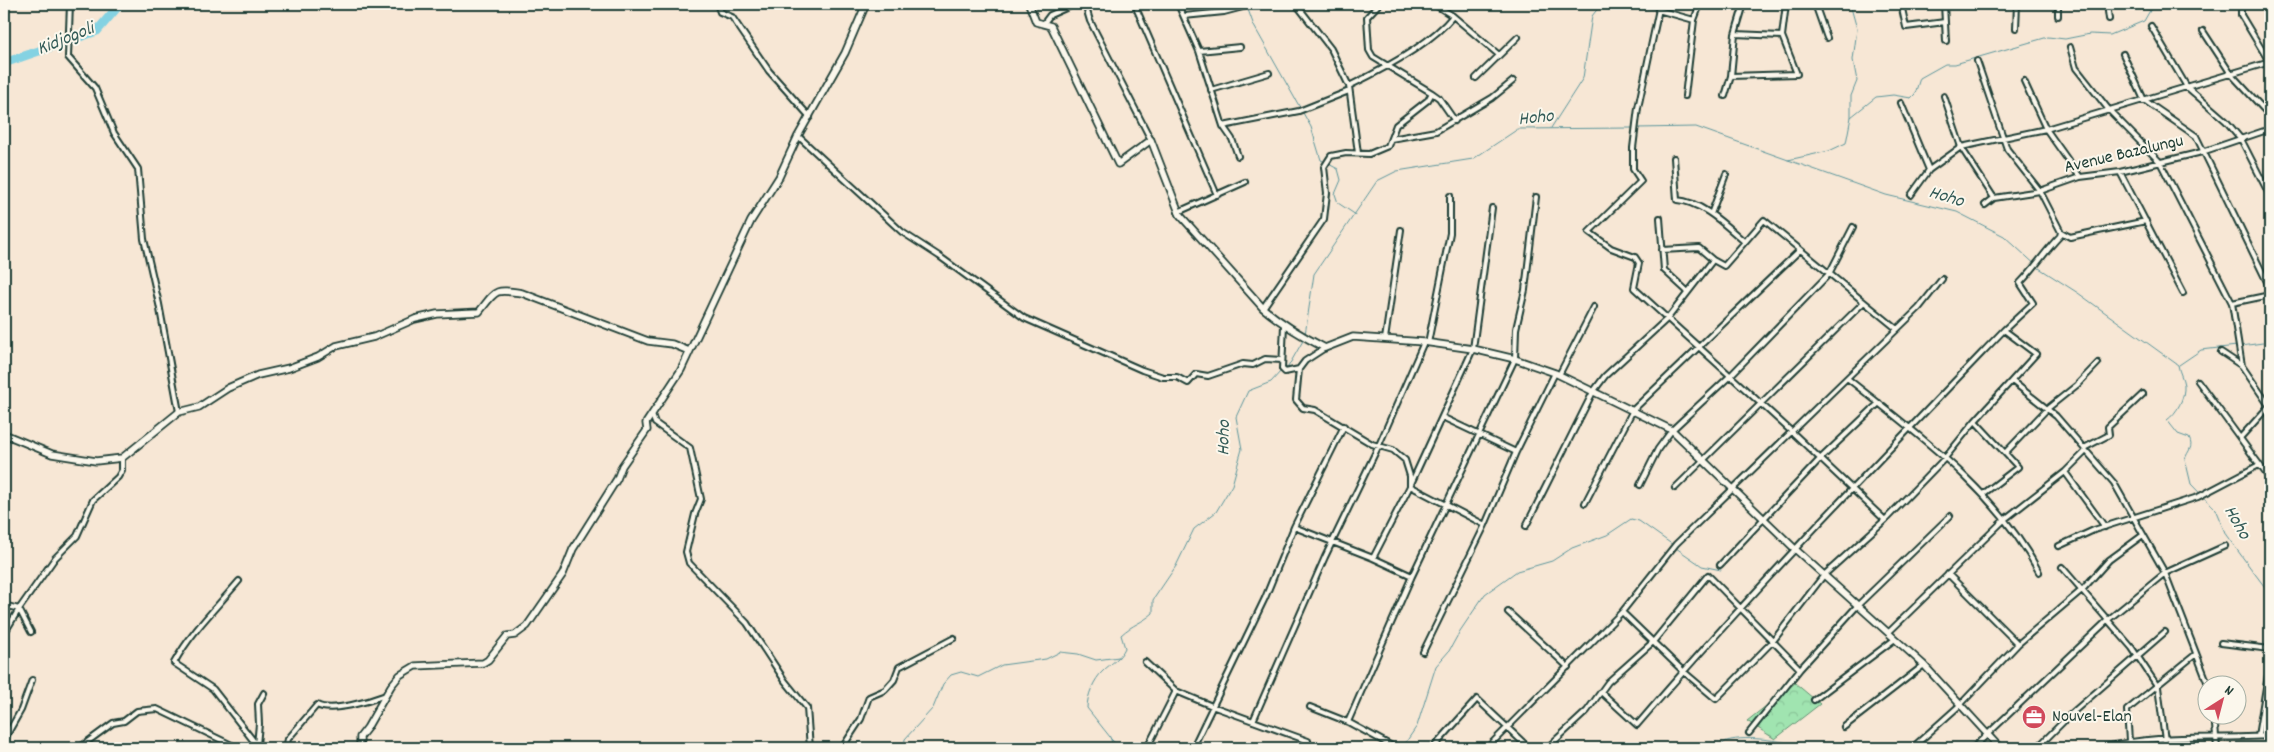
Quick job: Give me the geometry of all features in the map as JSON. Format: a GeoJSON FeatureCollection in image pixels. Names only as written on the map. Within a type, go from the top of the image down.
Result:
{"type":"FeatureCollection","features":[{"type":"Feature","properties":{"kind":"street"},"geometry":{"type":"LineString","coordinates":[[70,4],[68,57],[95,88],[114,133],[138,169],[144,239],[159,304],[178,412]]}},
{"type":"Feature","properties":{"kind":"street"},"geometry":{"type":"LineString","coordinates":[[717,4],[720,12],[732,17],[769,70],[810,116]]}},
{"type":"Feature","properties":{"kind":"street"},"geometry":{"type":"LineString","coordinates":[[360,748],[360,737],[368,728],[386,695],[400,675],[415,666],[483,663],[488,660],[507,636],[515,635],[527,626],[563,574],[574,549],[617,480],[622,466],[647,430],[646,424],[681,370],[689,351],[702,329],[714,297],[726,277],[751,221],[779,177],[798,136],[845,53],[866,4]]}},
{"type":"Feature","properties":{"kind":"street"},"geometry":{"type":"LineString","coordinates":[[1029,4],[1036,22],[1051,26],[1118,164],[1151,140]]}},
{"type":"Feature","properties":{"kind":"street"},"geometry":{"type":"LineString","coordinates":[[1044,23],[1050,15],[1075,4]]}},
{"type":"Feature","properties":{"kind":"street"},"geometry":{"type":"LineString","coordinates":[[1085,4],[1090,21],[1151,140],[1178,212],[1263,308],[1284,325],[1325,348]]}},
{"type":"Feature","properties":{"kind":"street"},"geometry":{"type":"LineString","coordinates":[[1178,4],[1199,51],[1223,126],[1232,139],[1238,156]]}},
{"type":"Feature","properties":{"kind":"street"},"geometry":{"type":"LineString","coordinates":[[1296,4],[1331,49],[1349,88],[1358,153]]}},
{"type":"Feature","properties":{"kind":"street"},"geometry":{"type":"LineString","coordinates":[[1379,4],[1367,17],[1369,50],[1373,57],[1439,98],[1455,121]]}},
{"type":"Feature","properties":{"kind":"street"},"geometry":{"type":"LineString","coordinates":[[1434,4],[1453,16],[1499,56]]}},
{"type":"Feature","properties":{"kind":"street"},"geometry":{"type":"LineString","coordinates":[[1646,4],[1694,20]]}},
{"type":"Feature","properties":{"kind":"street"},"geometry":{"type":"LineString","coordinates":[[1685,96],[1694,20],[1700,4]]}},
{"type":"Feature","properties":{"kind":"street"},"geometry":{"type":"LineString","coordinates":[[1725,96],[1731,76],[1736,34],[1744,4]]}},
{"type":"Feature","properties":{"kind":"street"},"geometry":{"type":"LineString","coordinates":[[1731,76],[1797,74],[1782,36],[1786,4]]}},
{"type":"Feature","properties":{"kind":"street"},"geometry":{"type":"LineString","coordinates":[[1816,4],[1827,38]]}},
{"type":"Feature","properties":{"kind":"street"},"geometry":{"type":"LineString","coordinates":[[1901,4],[1906,27],[1945,22]]}},
{"type":"Feature","properties":{"kind":"street"},"geometry":{"type":"LineString","coordinates":[[1944,4],[1946,41]]}},
{"type":"Feature","properties":{"kind":"street"},"geometry":{"type":"LineString","coordinates":[[2016,28],[2017,4]]}},
{"type":"Feature","properties":{"kind":"street"},"geometry":{"type":"LineString","coordinates":[[2058,4],[2058,16]]}},
{"type":"Feature","properties":{"kind":"street"},"geometry":{"type":"LineString","coordinates":[[2107,4],[2109,19]]}},
{"type":"Feature","properties":{"kind":"street"},"geometry":{"type":"LineString","coordinates":[[1911,195],[1929,170],[1961,147],[2046,129],[2270,63],[2241,15],[2241,4]]}},
{"type":"Feature","properties":{"kind":"street"},"geometry":{"type":"LineString","coordinates":[[1184,16],[1224,12],[1243,7]]}},
{"type":"Feature","properties":{"kind":"street"},"geometry":{"type":"LineString","coordinates":[[1659,7],[1638,108],[1632,148],[1633,169],[1641,181],[1589,232],[1611,248],[1635,257],[1639,263],[1634,288],[1700,346],[1886,520]]}},
{"type":"Feature","properties":{"kind":"street"},"geometry":{"type":"LineString","coordinates":[[1136,10],[1217,195]]}},
{"type":"Feature","properties":{"kind":"street"},"geometry":{"type":"LineString","coordinates":[[1223,126],[1299,111],[1349,88],[1388,67],[1445,25],[1453,16]]}},
{"type":"Feature","properties":{"kind":"street"},"geometry":{"type":"LineString","coordinates":[[2151,26],[2187,87],[2226,121],[2241,140],[2270,196]]}},
{"type":"Feature","properties":{"kind":"street"},"geometry":{"type":"LineString","coordinates":[[2203,31],[2231,74],[2270,116]]}},
{"type":"Feature","properties":{"kind":"street"},"geometry":{"type":"LineString","coordinates":[[1736,34],[1782,36]]}},
{"type":"Feature","properties":{"kind":"street"},"geometry":{"type":"LineString","coordinates":[[1476,78],[1518,37]]}},
{"type":"Feature","properties":{"kind":"street"},"geometry":{"type":"LineString","coordinates":[[1199,51],[1240,47]]}},
{"type":"Feature","properties":{"kind":"street"},"geometry":{"type":"LineString","coordinates":[[2070,47],[2076,68],[2109,110],[2160,162],[2232,303],[2242,366]]}},
{"type":"Feature","properties":{"kind":"street"},"geometry":{"type":"LineString","coordinates":[[2123,54],[2144,100],[2196,136],[2202,152],[2270,288]]}},
{"type":"Feature","properties":{"kind":"street"},"geometry":{"type":"LineString","coordinates":[[1977,62],[2007,149],[2040,191],[2061,232],[2070,237],[2146,221]]}},
{"type":"Feature","properties":{"kind":"street"},"geometry":{"type":"LineString","coordinates":[[1211,90],[1270,74]]}},
{"type":"Feature","properties":{"kind":"street"},"geometry":{"type":"LineString","coordinates":[[1391,139],[1436,130],[1455,121],[1492,98],[1513,82]]}},
{"type":"Feature","properties":{"kind":"street"},"geometry":{"type":"LineString","coordinates":[[2024,82],[2046,129],[2080,177]]}},
{"type":"Feature","properties":{"kind":"street"},"geometry":{"type":"LineString","coordinates":[[1263,308],[1324,219],[1327,192],[1324,167],[1332,156],[1346,153],[1369,154],[1388,146],[1396,125],[1428,100],[1432,93]]}},
{"type":"Feature","properties":{"kind":"street"},"geometry":{"type":"LineString","coordinates":[[1944,96],[1961,147],[1994,198]]}},
{"type":"Feature","properties":{"kind":"street"},"geometry":{"type":"LineString","coordinates":[[1901,103],[1929,170]]}},
{"type":"Feature","properties":{"kind":"street","name":"Avenue Bazalungu"},"geometry":{"type":"LineString","coordinates":[[1985,205],[1994,198],[2040,191],[2080,177],[2120,172],[2202,152],[2270,129]]}},
{"type":"Feature","properties":{"kind":"street"},"geometry":{"type":"LineString","coordinates":[[798,136],[869,204],[902,232],[1032,322],[1142,370],[1163,377],[1177,377],[1188,383],[1196,374],[1208,376],[1242,364],[1254,365],[1265,359],[1282,360]]}},
{"type":"Feature","properties":{"kind":"street"},"geometry":{"type":"LineString","coordinates":[[1674,158],[1677,200],[1687,201],[1711,214],[1745,242]]}},
{"type":"Feature","properties":{"kind":"street"},"geometry":{"type":"LineString","coordinates":[[2120,172],[2183,293]]}},
{"type":"Feature","properties":{"kind":"street"},"geometry":{"type":"LineString","coordinates":[[1711,214],[1726,174]]}},
{"type":"Feature","properties":{"kind":"street"},"geometry":{"type":"LineString","coordinates":[[1178,212],[1245,182]]}},
{"type":"Feature","properties":{"kind":"street"},"geometry":{"type":"LineString","coordinates":[[1253,721],[1321,566],[1334,544],[1426,343],[1450,232],[1450,196]]}},
{"type":"Feature","properties":{"kind":"street"},"geometry":{"type":"LineString","coordinates":[[1348,722],[1412,576],[1481,435],[1515,359],[1516,328],[1525,290],[1536,197]]}},
{"type":"Feature","properties":{"kind":"street"},"geometry":{"type":"LineString","coordinates":[[1374,558],[1410,486],[1473,349],[1492,208]]}},
{"type":"Feature","properties":{"kind":"street"},"geometry":{"type":"LineString","coordinates":[[1660,218],[1664,270],[1688,292]]}},
{"type":"Feature","properties":{"kind":"street"},"geometry":{"type":"LineString","coordinates":[[1662,250],[1699,248],[1713,260],[1724,266],[1764,220],[1828,274],[1898,329]]}},
{"type":"Feature","properties":{"kind":"street"},"geometry":{"type":"LineString","coordinates":[[1640,485],[1658,449],[1672,430],[1731,375],[1828,274],[1853,227]]}},
{"type":"Feature","properties":{"kind":"street"},"geometry":{"type":"LineString","coordinates":[[1384,339],[1401,230]]}},
{"type":"Feature","properties":{"kind":"street"},"geometry":{"type":"LineString","coordinates":[[1601,692],[1637,725],[1683,671],[1795,549],[2004,330],[2033,303],[2020,283],[2036,266],[2040,256],[2060,236],[2061,232]]}},
{"type":"Feature","properties":{"kind":"street"},"geometry":{"type":"LineString","coordinates":[[1585,503],[1632,410],[1800,250]]}},
{"type":"Feature","properties":{"kind":"street"},"geometry":{"type":"LineString","coordinates":[[1526,526],[1593,392],[1605,376],[1668,318],[1713,260]]}},
{"type":"Feature","properties":{"kind":"street"},"geometry":{"type":"LineString","coordinates":[[1487,748],[1622,612],[1676,544],[1898,329],[1919,308],[1942,279]]}},
{"type":"Feature","properties":{"kind":"street"},"geometry":{"type":"LineString","coordinates":[[4,434],[52,454],[96,461],[122,458],[137,448],[178,412],[199,407],[228,388],[258,375],[289,368],[318,357],[336,346],[374,337],[415,319],[436,314],[480,312],[494,292],[501,290],[522,293],[648,341],[672,344],[689,351]]}},
{"type":"Feature","properties":{"kind":"street"},"geometry":{"type":"LineString","coordinates":[[2232,303],[2270,296]]}},
{"type":"Feature","properties":{"kind":"street"},"geometry":{"type":"LineString","coordinates":[[1675,488],[1864,302]]}},
{"type":"Feature","properties":{"kind":"street"},"geometry":{"type":"LineString","coordinates":[[1423,652],[1485,525],[1516,452],[1594,307]]}},
{"type":"Feature","properties":{"kind":"street"},"geometry":{"type":"LineString","coordinates":[[1284,325],[1283,370],[1299,369]]}},
{"type":"Feature","properties":{"kind":"street"},"geometry":{"type":"LineString","coordinates":[[1622,612],[1716,700],[1772,641],[1824,575],[1886,520],[1945,458],[1974,421],[2036,354],[2004,330]]}},
{"type":"Feature","properties":{"kind":"street"},"geometry":{"type":"LineString","coordinates":[[1410,486],[1410,476],[1405,460],[1393,450],[1372,444],[1316,410],[1303,408],[1296,400],[1299,369],[1305,361],[1325,348],[1353,337],[1473,349],[1515,359],[1557,374],[1672,430],[1795,549],[1924,665],[2000,748]]}},
{"type":"Feature","properties":{"kind":"street"},"geometry":{"type":"LineString","coordinates":[[2221,352],[2242,366],[2270,407],[2240,438]]}},
{"type":"Feature","properties":{"kind":"street"},"geometry":{"type":"LineString","coordinates":[[2004,453],[2047,409],[2077,385],[2098,363]]}},
{"type":"Feature","properties":{"kind":"street"},"geometry":{"type":"LineString","coordinates":[[1847,378],[1945,458],[1984,494],[2027,550],[2039,572]]}},
{"type":"Feature","properties":{"kind":"street"},"geometry":{"type":"LineString","coordinates":[[2012,381],[2047,409],[2114,483],[2165,573],[2204,674]]}},
{"type":"Feature","properties":{"kind":"street"},"geometry":{"type":"LineString","coordinates":[[2198,381],[2270,479]]}},
{"type":"Feature","properties":{"kind":"street"},"geometry":{"type":"LineString","coordinates":[[1888,632],[2005,519],[2065,472],[2085,449],[2109,435],[2108,427],[2143,394]]}},
{"type":"Feature","properties":{"kind":"street"},"geometry":{"type":"LineString","coordinates":[[1720,565],[1820,459],[1879,403]]}},
{"type":"Feature","properties":{"kind":"street"},"geometry":{"type":"LineString","coordinates":[[652,415],[655,423],[690,448],[702,498],[695,514],[686,552],[689,562],[747,623],[785,681],[807,708],[810,748]]}},
{"type":"Feature","properties":{"kind":"street"},"geometry":{"type":"LineString","coordinates":[[1442,417],[1516,452]]}},
{"type":"Feature","properties":{"kind":"street"},"geometry":{"type":"LineString","coordinates":[[1974,421],[2018,467],[1984,494]]}},
{"type":"Feature","properties":{"kind":"street"},"geometry":{"type":"LineString","coordinates":[[1196,741],[1265,598],[1294,527],[1344,426]]}},
{"type":"Feature","properties":{"kind":"street"},"geometry":{"type":"LineString","coordinates":[[4,634],[19,609],[56,558],[77,536],[93,500],[118,476],[122,470],[122,458]]}},
{"type":"Feature","properties":{"kind":"street"},"geometry":{"type":"LineString","coordinates":[[2059,546],[2105,527],[2198,497],[2259,466]]}},
{"type":"Feature","properties":{"kind":"street"},"geometry":{"type":"LineString","coordinates":[[2065,472],[2105,527]]}},
{"type":"Feature","properties":{"kind":"street"},"geometry":{"type":"LineString","coordinates":[[1410,486],[1485,525]]}},
{"type":"Feature","properties":{"kind":"street"},"geometry":{"type":"LineString","coordinates":[[1749,733],[1800,668],[1858,605],[1950,516]]}},
{"type":"Feature","properties":{"kind":"street"},"geometry":{"type":"LineString","coordinates":[[1294,527],[1374,558],[1412,576]]}},
{"type":"Feature","properties":{"kind":"street"},"geometry":{"type":"LineString","coordinates":[[1912,748],[1960,705],[2018,644],[2083,589],[2110,560],[2143,535]]}},
{"type":"Feature","properties":{"kind":"street"},"geometry":{"type":"LineString","coordinates":[[1973,748],[2109,619],[2165,573],[2226,546]]}},
{"type":"Feature","properties":{"kind":"street"},"geometry":{"type":"LineString","coordinates":[[2062,567],[2109,619],[2138,656],[2158,687],[2166,748]]}},
{"type":"Feature","properties":{"kind":"street"},"geometry":{"type":"LineString","coordinates":[[1948,574],[2018,644]]}},
{"type":"Feature","properties":{"kind":"street"},"geometry":{"type":"LineString","coordinates":[[1547,748],[1587,711],[1608,682],[1653,642],[1708,575],[1800,668]]}},
{"type":"Feature","properties":{"kind":"street"},"geometry":{"type":"LineString","coordinates":[[239,582],[207,616],[183,646],[174,663],[213,689],[258,747]]}},
{"type":"Feature","properties":{"kind":"street"},"geometry":{"type":"LineString","coordinates":[[4,605],[19,609],[31,632]]}},
{"type":"Feature","properties":{"kind":"street"},"geometry":{"type":"LineString","coordinates":[[1508,612],[1568,667]]}},
{"type":"Feature","properties":{"kind":"street"},"geometry":{"type":"LineString","coordinates":[[2037,748],[2072,713],[2165,632]]}},
{"type":"Feature","properties":{"kind":"street"},"geometry":{"type":"LineString","coordinates":[[842,748],[861,718],[869,696],[885,690],[894,680],[899,668],[954,638]]}},
{"type":"Feature","properties":{"kind":"street"},"geometry":{"type":"LineString","coordinates":[[1814,700],[1895,639]]}},
{"type":"Feature","properties":{"kind":"street"},"geometry":{"type":"LineString","coordinates":[[2220,643],[2270,649]]}},
{"type":"Feature","properties":{"kind":"street"},"geometry":{"type":"LineString","coordinates":[[2129,741],[2127,710],[2158,687],[2196,654]]}},
{"type":"Feature","properties":{"kind":"street"},"geometry":{"type":"LineString","coordinates":[[1145,662],[1176,691],[1308,741]]}},
{"type":"Feature","properties":{"kind":"street"},"geometry":{"type":"LineString","coordinates":[[2258,736],[2270,663]]}},
{"type":"Feature","properties":{"kind":"street"},"geometry":{"type":"LineString","coordinates":[[1844,727],[1924,665]]}},
{"type":"Feature","properties":{"kind":"street"},"geometry":{"type":"LineString","coordinates":[[4,740],[21,710],[32,680]]}},
{"type":"Feature","properties":{"kind":"street"},"geometry":{"type":"LineString","coordinates":[[1147,748],[1176,691]]}},
{"type":"Feature","properties":{"kind":"street"},"geometry":{"type":"LineString","coordinates":[[258,747],[258,704],[264,693]]}},
{"type":"Feature","properties":{"kind":"street"},"geometry":{"type":"LineString","coordinates":[[286,748],[288,739],[317,705],[322,708],[337,707],[386,695]]}},
{"type":"Feature","properties":{"kind":"street"},"geometry":{"type":"LineString","coordinates":[[1433,748],[1477,699],[1508,726],[1529,748]]}},
{"type":"Feature","properties":{"kind":"street"},"geometry":{"type":"LineString","coordinates":[[1310,707],[1348,722],[1392,746]]}},
{"type":"Feature","properties":{"kind":"street"},"geometry":{"type":"LineString","coordinates":[[79,748],[113,723],[124,721],[137,711],[157,709],[238,748]]}},
{"type":"Feature","properties":{"kind":"street"},"geometry":{"type":"LineString","coordinates":[[2215,724],[2216,748]]}},
{"type":"Feature","properties":{"kind":"street"},"geometry":{"type":"LineString","coordinates":[[2102,748],[2129,741],[2165,737],[2268,736],[2267,748]]}},
{"type":"Feature","properties":{"kind":"street"},"geometry":{"type":"LineString","coordinates":[[2124,742],[2124,748]]}},
{"type":"Feature","properties":{"kind":"green space"},"geometry":{"type":"Polygon","coordinates":[[[1795,683],[1820,704],[1775,739],[1747,721],[1795,683]]]}},
{"type":"Feature","properties":{"kind":"waterway","name":"Kidjogoli"},"geometry":{"type":"LineString","coordinates":[[4,63],[97,31],[120,4]]}},
{"type":"Feature","properties":{"kind":"waterway"},"geometry":{"type":"LineString","coordinates":[[1246,4],[1254,26],[1311,127],[1321,160],[1338,169],[1341,180],[1335,194],[1338,203],[1356,215]]}},
{"type":"Feature","properties":{"kind":"waterway"},"geometry":{"type":"LineString","coordinates":[[1551,128],[1583,78],[1592,16],[1599,7],[1599,4]]}},
{"type":"Feature","properties":{"kind":"waterway"},"geometry":{"type":"LineString","coordinates":[[1788,160],[1829,151],[1846,143],[1851,117],[1851,96],[1857,81],[1853,60],[1857,29],[1850,4]]}},
{"type":"Feature","properties":{"kind":"waterway"},"geometry":{"type":"LineString","coordinates":[[1851,117],[1876,97],[1893,95],[1911,98],[1915,94],[1920,78],[1945,64],[1955,64],[2048,37],[2065,39],[2090,34],[2110,35],[2144,21],[2152,7],[2160,7],[2167,4]]}},
{"type":"Feature","properties":{"kind":"waterway","name":"Hoho"},"geometry":{"type":"LineString","coordinates":[[1637,128],[1696,127],[1886,195],[1957,212],[2004,236],[2039,268],[2078,293],[2178,365],[2184,390],[2182,400],[2177,409],[2167,420],[2178,434],[2189,438],[2191,447],[2185,459],[2191,484],[2215,509],[2226,535],[2270,594]]}},
{"type":"Feature","properties":{"kind":"waterway","name":"Hoho"},"geometry":{"type":"LineString","coordinates":[[1305,335],[1314,274],[1377,181],[1397,171],[1473,159],[1518,129],[1633,128]]}},
{"type":"Feature","properties":{"kind":"waterway","name":"Hoho"},"geometry":{"type":"LineString","coordinates":[[1285,369],[1304,339]]}},
{"type":"Feature","properties":{"kind":"waterway"},"geometry":{"type":"LineString","coordinates":[[2241,346],[2270,342]]}},
{"type":"Feature","properties":{"kind":"waterway"},"geometry":{"type":"LineString","coordinates":[[2179,365],[2201,350],[2237,346]]}},
{"type":"Feature","properties":{"kind":"waterway","name":"Hoho"},"geometry":{"type":"LineString","coordinates":[[1114,748],[1110,737],[1087,708],[1092,688],[1100,674],[1123,652],[1125,648],[1121,635],[1153,613],[1153,600],[1176,566],[1194,529],[1216,512],[1232,485],[1242,449],[1236,417],[1248,391],[1271,382],[1281,371]]}},
{"type":"Feature","properties":{"kind":"waterway"},"geometry":{"type":"LineString","coordinates":[[1402,748],[1417,726],[1436,666],[1449,651],[1485,594],[1517,571],[1552,561],[1572,548],[1607,535],[1631,519],[1639,521],[1673,545]]}},
{"type":"Feature","properties":{"kind":"waterway"},"geometry":{"type":"LineString","coordinates":[[1676,548],[1702,566],[1721,570]]}},
{"type":"Feature","properties":{"kind":"waterway","name":"Hoho"},"geometry":{"type":"LineString","coordinates":[[904,748],[905,739],[933,708],[943,684],[951,675],[961,672],[978,677],[1002,665],[1046,659],[1060,652],[1078,654],[1096,660],[1119,657]]}},
{"type":"Feature","properties":{"kind":"waterway"},"geometry":{"type":"LineString","coordinates":[[1110,738],[1120,748]]}},
{"type":"Feature","properties":{"kind":"waterway"},"geometry":{"type":"LineString","coordinates":[[1718,748],[1725,742],[1735,739],[1778,741],[1806,748]]}},
{"type":"Feature","properties":{"kind":"place","name":"Nouvel-Elan"},"geometry":{"type":"Point","coordinates":[2034,717]}}]}
